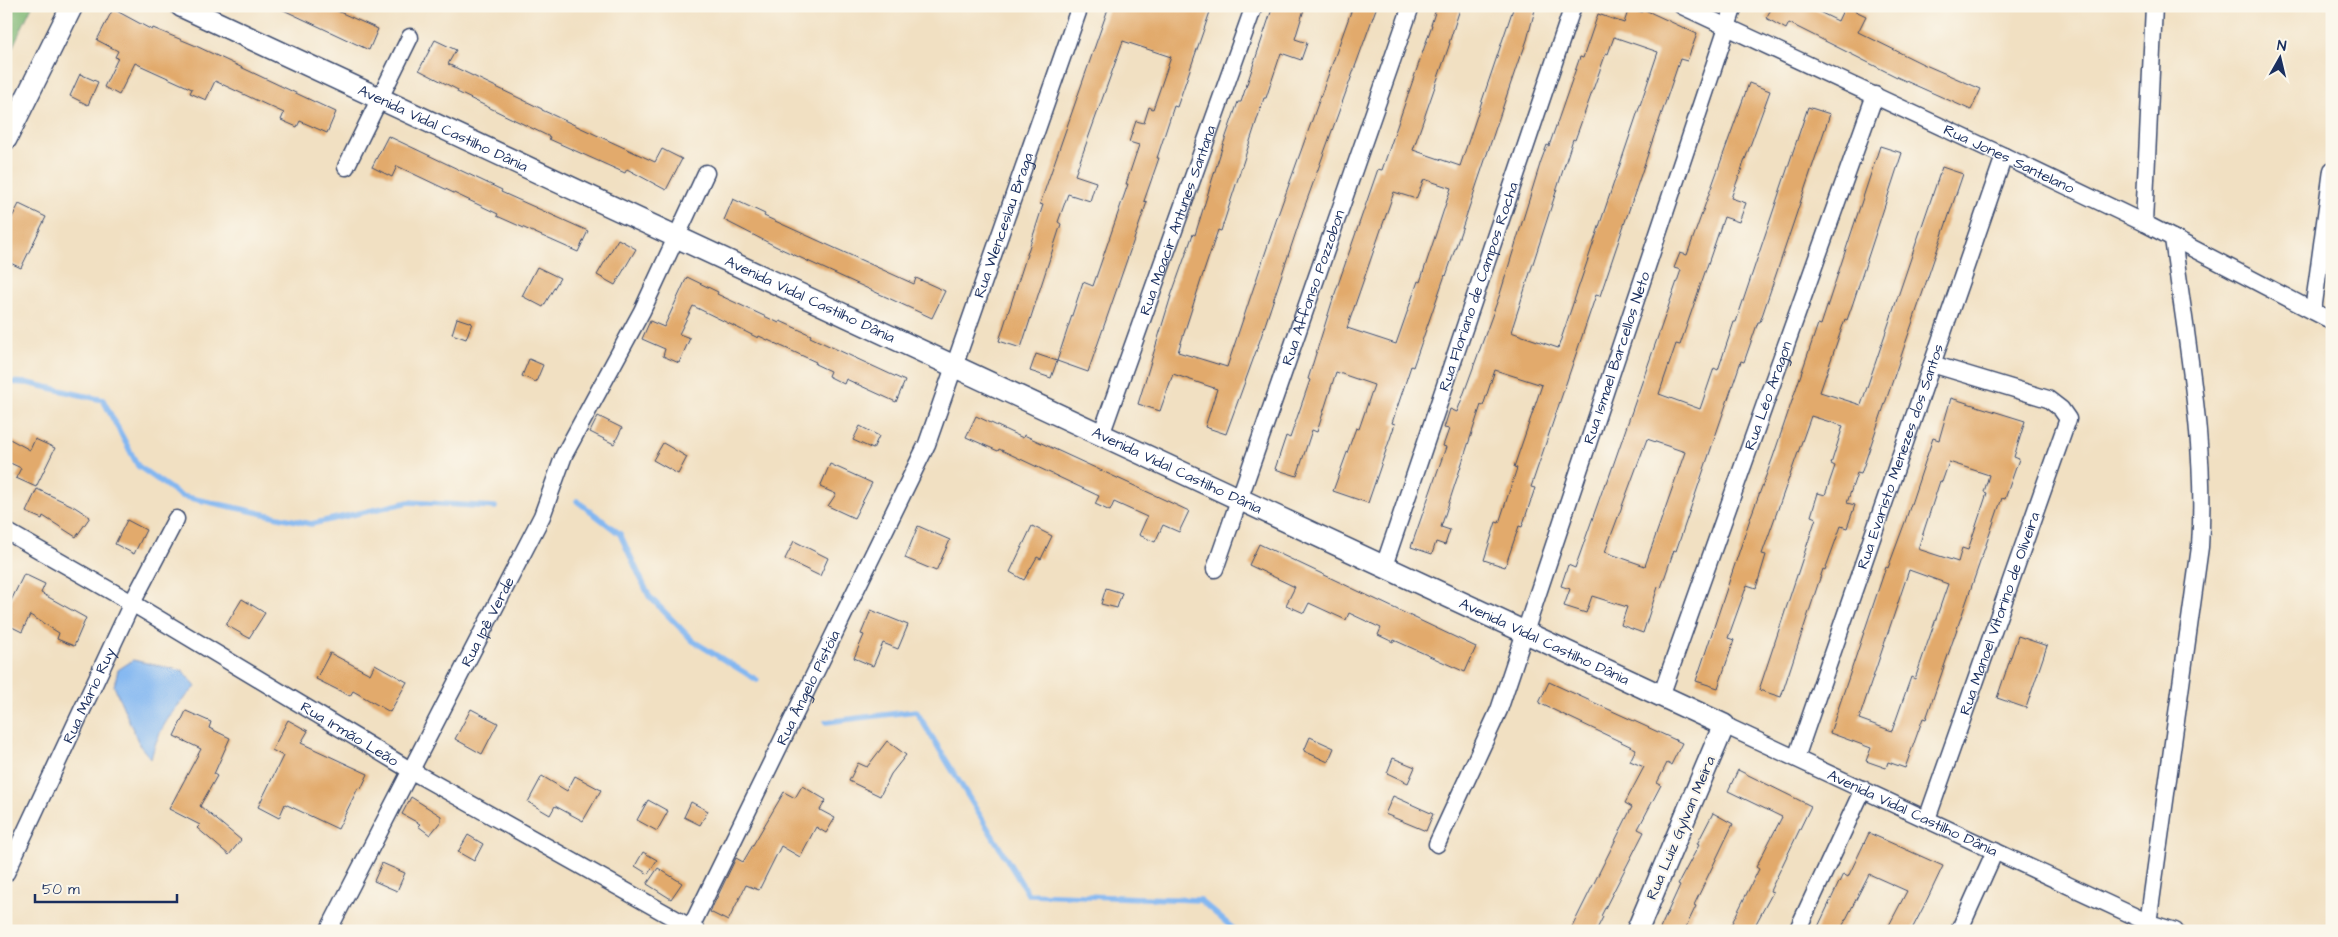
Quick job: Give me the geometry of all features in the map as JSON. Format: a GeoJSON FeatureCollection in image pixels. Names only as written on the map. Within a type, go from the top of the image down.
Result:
{"type":"FeatureCollection","features":[{"type":"Feature","properties":{"kind":"street"},"geometry":{"type":"LineString","coordinates":[[6,139],[72,6]]}},
{"type":"Feature","properties":{"kind":"street","name":"Avenida Vidal Castilho Dânia"},"geometry":{"type":"LineString","coordinates":[[181,6],[1928,819],[2148,927],[2175,931]]}},
{"type":"Feature","properties":{"kind":"street","name":"Rua Wenceslau Braga"},"geometry":{"type":"LineString","coordinates":[[927,444],[1080,6]]}},
{"type":"Feature","properties":{"kind":"street","name":"Rua Moacir Antunes Santana"},"geometry":{"type":"LineString","coordinates":[[1101,434],[1254,6]]}},
{"type":"Feature","properties":{"kind":"street","name":"Rua Affonso Pozzobon"},"geometry":{"type":"LineString","coordinates":[[1215,568],[1411,6]]}},
{"type":"Feature","properties":{"kind":"street","name":"Rua Floriano de Campos Rocha"},"geometry":{"type":"LineString","coordinates":[[1384,566],[1573,6]]}},
{"type":"Feature","properties":{"kind":"street","name":"Rua Jones Santelano"},"geometry":{"type":"LineString","coordinates":[[1682,6],[2004,156],[2173,238],[2332,321]]}},
{"type":"Feature","properties":{"kind":"street","name":"Rua Ismael Barcellos Neto"},"geometry":{"type":"LineString","coordinates":[[1437,844],[1498,710],[1734,6]]}},
{"type":"Feature","properties":{"kind":"street"},"geometry":{"type":"LineString","coordinates":[[2144,224],[2154,6]]}},
{"type":"Feature","properties":{"kind":"street"},"geometry":{"type":"LineString","coordinates":[[346,167],[410,37]]}},
{"type":"Feature","properties":{"kind":"street","name":"Rua Léo Aragon"},"geometry":{"type":"LineString","coordinates":[[1661,696],[1874,95]]}},
{"type":"Feature","properties":{"kind":"street","name":"Rua Evaristo Menezes dos Santos"},"geometry":{"type":"LineString","coordinates":[[1796,758],[2004,156]]}},
{"type":"Feature","properties":{"kind":"street"},"geometry":{"type":"LineString","coordinates":[[2313,311],[2332,170]]}},
{"type":"Feature","properties":{"kind":"street","name":"Rua Ipê Verde"},"geometry":{"type":"LineString","coordinates":[[328,931],[542,516],[564,455],[642,312],[706,173]]}},
{"type":"Feature","properties":{"kind":"street"},"geometry":{"type":"LineString","coordinates":[[2148,927],[2200,547],[2202,516],[2203,486],[2198,423],[2173,238]]}},
{"type":"Feature","properties":{"kind":"street","name":"Rua Manoel Vitorino de Oliveira"},"geometry":{"type":"LineString","coordinates":[[1928,819],[2068,419],[2061,408],[2048,399],[1932,364]]}},
{"type":"Feature","properties":{"kind":"street","name":"Rua Ângelo Pistóia"},"geometry":{"type":"LineString","coordinates":[[692,930],[927,444]]}},
{"type":"Feature","properties":{"kind":"street","name":"Rua Mário Ruy"},"geometry":{"type":"LineString","coordinates":[[6,873],[132,603],[176,519]]}},
{"type":"Feature","properties":{"kind":"street","name":"Rua Irmão Leão"},"geometry":{"type":"LineString","coordinates":[[6,531],[132,603],[410,770],[692,930]]}},
{"type":"Feature","properties":{"kind":"street","name":"Rua Luiz Gylvan Meira"},"geometry":{"type":"LineString","coordinates":[[1637,931],[1724,725]]}},
{"type":"Feature","properties":{"kind":"street"},"geometry":{"type":"LineString","coordinates":[[1797,931],[1863,789]]}},
{"type":"Feature","properties":{"kind":"street"},"geometry":{"type":"LineString","coordinates":[[1959,931],[1995,851]]}},
{"type":"Feature","properties":{"kind":"green space"},"geometry":{"type":"Polygon","coordinates":[[[6,6],[32,6],[6,61],[6,6]]]}},
{"type":"Feature","properties":{"kind":"water"},"geometry":{"type":"Polygon","coordinates":[[[133,660],[183,671],[196,687],[180,703],[162,729],[151,759],[140,746],[114,686],[118,670],[133,660]]]}},
{"type":"Feature","properties":{"kind":"building"},"geometry":{"type":"Polygon","coordinates":[[[275,6],[326,6],[378,29],[369,50],[275,6]]]}},
{"type":"Feature","properties":{"kind":"building"},"geometry":{"type":"Polygon","coordinates":[[[1109,6],[1212,6],[1177,107],[1174,106],[1144,201],[1147,202],[1088,372],[1057,361],[1083,282],[1093,286],[1128,184],[1126,184],[1139,145],[1129,142],[1136,121],[1144,123],[1149,107],[1153,109],[1171,57],[1123,41],[1075,175],[1096,182],[1090,201],[1068,194],[1058,222],[1061,224],[1021,348],[999,341],[1043,205],[1040,204],[1109,6]]]}},
{"type":"Feature","properties":{"kind":"building"},"geometry":{"type":"Polygon","coordinates":[[[1273,6],[1305,6],[1295,39],[1307,43],[1301,60],[1281,53],[1266,98],[1264,98],[1221,231],[1218,230],[1178,352],[1227,367],[1278,215],[1353,6],[1377,6],[1303,211],[1258,346],[1226,434],[1205,427],[1217,389],[1173,374],[1160,411],[1138,404],[1171,296],[1193,234],[1195,235],[1223,145],[1238,102],[1241,102],[1273,6]]]}},
{"type":"Feature","properties":{"kind":"building"},"geometry":{"type":"Polygon","coordinates":[[[1437,6],[1461,6],[1413,150],[1460,166],[1514,6],[1536,6],[1527,40],[1446,276],[1413,367],[1411,366],[1392,423],[1395,424],[1368,503],[1333,491],[1356,428],[1359,429],[1374,385],[1336,372],[1317,432],[1312,430],[1297,476],[1275,469],[1286,436],[1290,438],[1310,380],[1308,379],[1332,302],[1378,169],[1382,170],[1437,6]],[[1424,179],[1416,199],[1394,192],[1347,328],[1396,344],[1418,281],[1420,282],[1451,188],[1424,179]]]}},
{"type":"Feature","properties":{"kind":"building"},"geometry":{"type":"Polygon","coordinates":[[[1773,6],[1807,6],[1838,21],[1845,6],[1866,16],[1858,32],[1923,64],[1981,89],[1971,110],[1899,78],[1789,23],[1786,29],[1766,18],[1773,6]]]}},
{"type":"Feature","properties":{"kind":"building"},"geometry":{"type":"Polygon","coordinates":[[[1629,8],[1642,12],[1643,9],[1697,34],[1687,61],[1680,59],[1600,296],[1596,295],[1531,487],[1535,488],[1522,527],[1519,526],[1505,567],[1484,560],[1496,522],[1499,523],[1517,468],[1514,467],[1542,385],[1495,370],[1483,406],[1481,405],[1441,527],[1450,530],[1445,545],[1436,542],[1432,554],[1411,547],[1446,447],[1443,446],[1449,429],[1444,428],[1450,409],[1457,412],[1500,294],[1541,161],[1547,145],[1549,146],[1580,57],[1583,58],[1598,14],[1624,23],[1629,8]],[[1614,37],[1608,54],[1606,53],[1575,140],[1573,139],[1511,332],[1558,348],[1658,52],[1614,37]]]}},
{"type":"Feature","properties":{"kind":"building"},"geometry":{"type":"Polygon","coordinates":[[[113,9],[152,30],[153,28],[194,45],[336,112],[327,133],[300,121],[297,127],[281,120],[284,113],[215,81],[206,100],[190,93],[192,89],[135,63],[119,95],[104,87],[118,58],[115,57],[118,51],[97,40],[113,9]]]}},
{"type":"Feature","properties":{"kind":"building"},"geometry":{"type":"Polygon","coordinates":[[[435,40],[456,50],[448,64],[542,110],[655,162],[662,149],[682,159],[666,190],[627,169],[625,173],[549,139],[550,137],[457,92],[458,90],[419,70],[435,40]]]}},
{"type":"Feature","properties":{"kind":"building"},"geometry":{"type":"Polygon","coordinates":[[[80,74],[98,82],[88,105],[70,96],[80,74]]]}},
{"type":"Feature","properties":{"kind":"building"},"geometry":{"type":"Polygon","coordinates":[[[1749,83],[1770,91],[1731,198],[1746,203],[1739,222],[1724,217],[1680,345],[1676,344],[1659,394],[1700,409],[1714,368],[1718,370],[1734,322],[1736,322],[1808,107],[1830,114],[1760,322],[1758,322],[1744,362],[1741,361],[1676,551],[1674,550],[1661,588],[1658,587],[1643,633],[1621,625],[1627,607],[1592,596],[1586,613],[1564,606],[1570,589],[1561,586],[1568,565],[1575,568],[1605,483],[1607,483],[1681,270],[1674,268],[1680,253],[1687,255],[1749,83]],[[1647,439],[1605,552],[1645,566],[1685,452],[1647,439]]]}},
{"type":"Feature","properties":{"kind":"building"},"geometry":{"type":"Polygon","coordinates":[[[388,136],[502,190],[501,192],[588,231],[578,252],[497,216],[498,214],[397,166],[392,177],[372,167],[388,136]]]}},
{"type":"Feature","properties":{"kind":"building"},"geometry":{"type":"Polygon","coordinates":[[[1880,146],[1902,153],[1853,303],[1847,320],[1845,319],[1820,392],[1861,405],[1942,167],[1963,174],[1861,474],[1857,473],[1847,503],[1855,505],[1847,528],[1841,526],[1825,570],[1823,569],[1781,697],[1759,690],[1816,518],[1811,516],[1818,493],[1825,495],[1835,466],[1831,464],[1843,426],[1811,416],[1762,554],[1766,555],[1756,588],[1747,585],[1728,638],[1734,640],[1718,688],[1696,681],[1818,324],[1821,325],[1880,146]]]}},
{"type":"Feature","properties":{"kind":"building"},"geometry":{"type":"Polygon","coordinates":[[[733,199],[765,214],[764,216],[914,284],[916,278],[945,291],[932,318],[777,247],[724,220],[733,199]]]}},
{"type":"Feature","properties":{"kind":"building"},"geometry":{"type":"Polygon","coordinates":[[[19,204],[46,217],[21,268],[6,261],[6,229],[19,204]]]}},
{"type":"Feature","properties":{"kind":"building"},"geometry":{"type":"Polygon","coordinates":[[[618,239],[636,249],[615,285],[597,275],[618,239]]]}},
{"type":"Feature","properties":{"kind":"building"},"geometry":{"type":"Polygon","coordinates":[[[537,267],[560,278],[543,307],[522,296],[537,267]]]}},
{"type":"Feature","properties":{"kind":"building"},"geometry":{"type":"Polygon","coordinates":[[[687,277],[718,292],[717,294],[779,323],[780,321],[811,335],[810,337],[905,381],[896,402],[846,379],[844,384],[828,376],[830,371],[815,364],[816,362],[759,336],[758,338],[693,306],[679,334],[690,338],[679,363],[663,356],[665,349],[642,339],[650,321],[664,327],[687,277]]]}},
{"type":"Feature","properties":{"kind":"building"},"geometry":{"type":"Polygon","coordinates":[[[457,318],[472,323],[466,339],[452,334],[457,318]]]}},
{"type":"Feature","properties":{"kind":"building"},"geometry":{"type":"Polygon","coordinates":[[[1036,354],[1057,361],[1051,378],[1030,371],[1036,354]]]}},
{"type":"Feature","properties":{"kind":"building"},"geometry":{"type":"Polygon","coordinates":[[[529,359],[543,365],[536,382],[522,376],[529,359]]]}},
{"type":"Feature","properties":{"kind":"building"},"geometry":{"type":"Polygon","coordinates":[[[1951,398],[2025,421],[2014,457],[2019,459],[2005,499],[2002,498],[1926,719],[1923,718],[1905,768],[1888,762],[1886,768],[1866,761],[1871,748],[1830,733],[1886,567],[1888,568],[1905,522],[1933,438],[1939,440],[1951,398]],[[1949,462],[1942,482],[1940,481],[1918,549],[1958,562],[1962,548],[1968,550],[1987,493],[1984,492],[1989,475],[1949,462]],[[1909,570],[1859,719],[1892,731],[1911,677],[1915,679],[1948,584],[1909,570]]]}},
{"type":"Feature","properties":{"kind":"building"},"geometry":{"type":"Polygon","coordinates":[[[598,416],[622,428],[614,444],[590,432],[598,416]]]}},
{"type":"Feature","properties":{"kind":"building"},"geometry":{"type":"Polygon","coordinates":[[[976,416],[1023,438],[1024,435],[1189,511],[1179,532],[1163,525],[1155,542],[1139,535],[1147,517],[1114,502],[1110,511],[1095,504],[1099,496],[999,449],[998,451],[966,437],[976,416]]]}},
{"type":"Feature","properties":{"kind":"building"},"geometry":{"type":"Polygon","coordinates":[[[860,426],[879,436],[873,449],[853,440],[860,426]]]}},
{"type":"Feature","properties":{"kind":"building"},"geometry":{"type":"Polygon","coordinates":[[[6,437],[30,450],[35,439],[55,448],[36,487],[16,478],[21,468],[6,461],[6,437]]]}},
{"type":"Feature","properties":{"kind":"building"},"geometry":{"type":"Polygon","coordinates":[[[663,443],[687,457],[678,474],[653,460],[663,443]]]}},
{"type":"Feature","properties":{"kind":"building"},"geometry":{"type":"Polygon","coordinates":[[[830,464],[872,483],[854,518],[828,506],[836,494],[820,487],[830,464]]]}},
{"type":"Feature","properties":{"kind":"building"},"geometry":{"type":"Polygon","coordinates":[[[37,489],[73,506],[90,517],[76,537],[43,516],[42,519],[26,512],[37,489]]]}},
{"type":"Feature","properties":{"kind":"building"},"geometry":{"type":"Polygon","coordinates":[[[127,520],[146,530],[134,554],[115,544],[127,520]]]}},
{"type":"Feature","properties":{"kind":"building"},"geometry":{"type":"Polygon","coordinates":[[[918,526],[950,540],[936,571],[905,558],[918,526]]]}},
{"type":"Feature","properties":{"kind":"building"},"geometry":{"type":"Polygon","coordinates":[[[1032,526],[1052,536],[1041,559],[1037,557],[1024,580],[1010,572],[1032,526]]]}},
{"type":"Feature","properties":{"kind":"building"},"geometry":{"type":"Polygon","coordinates":[[[794,541],[828,558],[820,576],[785,559],[794,541]]]}},
{"type":"Feature","properties":{"kind":"building"},"geometry":{"type":"Polygon","coordinates":[[[1259,544],[1476,647],[1465,672],[1394,640],[1393,642],[1378,635],[1381,628],[1349,613],[1346,620],[1309,603],[1304,613],[1286,605],[1295,587],[1249,565],[1259,544]]]}},
{"type":"Feature","properties":{"kind":"building"},"geometry":{"type":"Polygon","coordinates":[[[24,574],[45,584],[41,593],[86,618],[74,646],[57,639],[59,633],[30,615],[22,632],[6,624],[6,611],[24,574]]]}},
{"type":"Feature","properties":{"kind":"building"},"geometry":{"type":"Polygon","coordinates":[[[1106,588],[1122,593],[1117,608],[1101,604],[1106,588]]]}},
{"type":"Feature","properties":{"kind":"building"},"geometry":{"type":"Polygon","coordinates":[[[242,599],[265,613],[249,638],[226,625],[242,599]]]}},
{"type":"Feature","properties":{"kind":"building"},"geometry":{"type":"Polygon","coordinates":[[[871,610],[908,625],[898,649],[883,643],[873,666],[854,658],[864,635],[861,634],[871,610]]]}},
{"type":"Feature","properties":{"kind":"building"},"geometry":{"type":"Polygon","coordinates":[[[2018,636],[2047,646],[2026,708],[1997,698],[2018,636]]]}},
{"type":"Feature","properties":{"kind":"building"},"geometry":{"type":"Polygon","coordinates":[[[330,653],[370,674],[375,664],[407,682],[390,712],[353,691],[350,696],[316,679],[330,653]]]}},
{"type":"Feature","properties":{"kind":"building"},"geometry":{"type":"Polygon","coordinates":[[[1549,682],[1682,743],[1671,765],[1667,763],[1657,783],[1661,785],[1638,829],[1644,832],[1601,916],[1603,917],[1596,931],[1570,931],[1632,807],[1625,803],[1644,767],[1630,761],[1636,749],[1539,703],[1549,682]]]}},
{"type":"Feature","properties":{"kind":"building"},"geometry":{"type":"Polygon","coordinates":[[[471,709],[498,723],[482,754],[455,739],[471,709]]]}},
{"type":"Feature","properties":{"kind":"building"},"geometry":{"type":"Polygon","coordinates":[[[186,711],[211,722],[209,728],[230,738],[214,774],[217,776],[200,806],[241,840],[229,855],[197,828],[200,825],[169,809],[201,749],[174,736],[186,711]]]}},
{"type":"Feature","properties":{"kind":"building"},"geometry":{"type":"Polygon","coordinates":[[[288,720],[308,731],[301,743],[368,774],[361,789],[358,788],[338,829],[285,804],[279,818],[258,807],[283,756],[272,750],[288,720]]]}},
{"type":"Feature","properties":{"kind":"building"},"geometry":{"type":"Polygon","coordinates":[[[1310,737],[1334,748],[1328,762],[1304,751],[1310,737]]]}},
{"type":"Feature","properties":{"kind":"building"},"geometry":{"type":"Polygon","coordinates":[[[887,741],[906,755],[891,774],[880,796],[849,781],[858,763],[867,767],[887,741]]]}},
{"type":"Feature","properties":{"kind":"building"},"geometry":{"type":"Polygon","coordinates":[[[1393,758],[1415,767],[1408,783],[1387,773],[1393,758]]]}},
{"type":"Feature","properties":{"kind":"building"},"geometry":{"type":"Polygon","coordinates":[[[1738,770],[1811,806],[1770,891],[1773,892],[1752,931],[1728,931],[1759,869],[1756,867],[1782,817],[1728,791],[1738,770]]]}},
{"type":"Feature","properties":{"kind":"building"},"geometry":{"type":"Polygon","coordinates":[[[542,776],[567,791],[575,776],[601,790],[583,821],[555,806],[550,815],[528,802],[542,776]]]}},
{"type":"Feature","properties":{"kind":"building"},"geometry":{"type":"Polygon","coordinates":[[[802,786],[826,800],[820,810],[835,818],[826,833],[816,827],[800,857],[781,846],[759,890],[746,885],[728,921],[710,912],[736,858],[743,862],[784,792],[795,798],[802,786]]]}},
{"type":"Feature","properties":{"kind":"building"},"geometry":{"type":"Polygon","coordinates":[[[1393,796],[1433,814],[1426,831],[1385,814],[1393,796]]]}},
{"type":"Feature","properties":{"kind":"building"},"geometry":{"type":"Polygon","coordinates":[[[411,797],[441,816],[441,821],[430,835],[418,826],[420,824],[402,814],[411,797]]]}},
{"type":"Feature","properties":{"kind":"building"},"geometry":{"type":"Polygon","coordinates":[[[648,800],[668,811],[657,831],[637,820],[648,800]]]}},
{"type":"Feature","properties":{"kind":"building"},"geometry":{"type":"Polygon","coordinates":[[[691,802],[708,811],[700,825],[684,817],[691,802]]]}},
{"type":"Feature","properties":{"kind":"building"},"geometry":{"type":"Polygon","coordinates":[[[1713,813],[1733,824],[1694,905],[1696,906],[1684,931],[1659,931],[1680,885],[1678,884],[1699,845],[1697,844],[1713,813]]]}},
{"type":"Feature","properties":{"kind":"building"},"geometry":{"type":"Polygon","coordinates":[[[1869,833],[1943,866],[1911,931],[1886,931],[1907,891],[1869,874],[1840,931],[1816,931],[1843,874],[1848,877],[1869,833]]]}},
{"type":"Feature","properties":{"kind":"building"},"geometry":{"type":"Polygon","coordinates":[[[468,835],[483,844],[474,861],[458,852],[468,835]]]}},
{"type":"Feature","properties":{"kind":"building"},"geometry":{"type":"Polygon","coordinates":[[[643,852],[657,860],[648,874],[635,866],[643,852]]]}},
{"type":"Feature","properties":{"kind":"building"},"geometry":{"type":"Polygon","coordinates":[[[382,863],[405,873],[397,891],[374,881],[382,863]]]}},
{"type":"Feature","properties":{"kind":"building"},"geometry":{"type":"Polygon","coordinates":[[[658,868],[682,883],[671,899],[647,884],[658,868]]]}},
{"type":"Feature","properties":{"kind":"waterway"},"geometry":{"type":"LineString","coordinates":[[6,382],[28,383],[103,400],[138,466],[181,496],[311,524],[409,502],[495,507]]}},
{"type":"Feature","properties":{"kind":"waterway"},"geometry":{"type":"LineString","coordinates":[[577,501],[620,534],[649,596],[693,641],[757,680]]}},
{"type":"Feature","properties":{"kind":"waterway"},"geometry":{"type":"LineString","coordinates":[[826,722],[916,711],[1028,894],[1200,900],[1236,931]]}}]}
